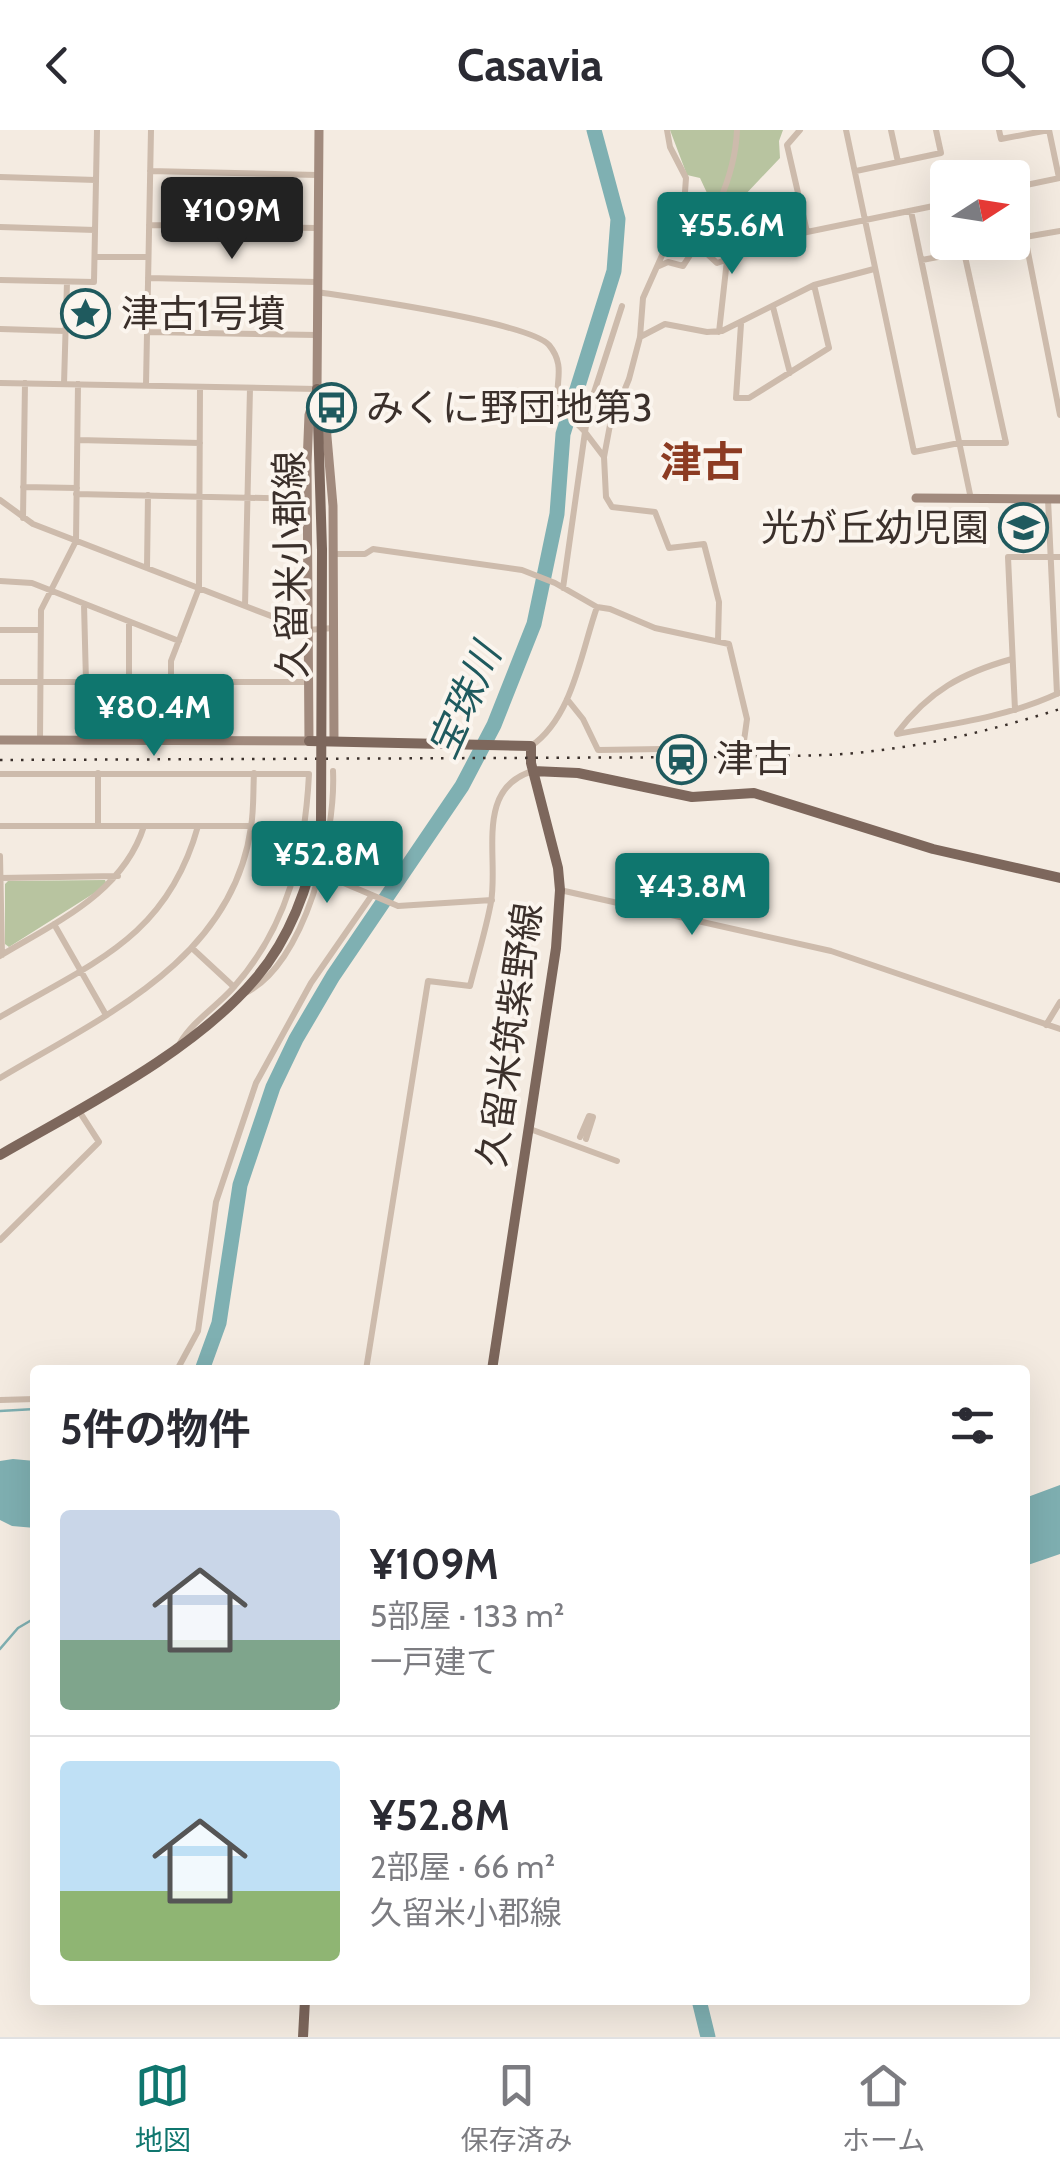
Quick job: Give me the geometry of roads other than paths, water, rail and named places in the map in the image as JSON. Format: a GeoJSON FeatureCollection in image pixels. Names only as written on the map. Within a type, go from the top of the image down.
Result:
{"type":"FeatureCollection","features":[{"type":"Feature","properties":{"kind":"main road"},"geometry":{"type":"LineString","coordinates":[[309,741],[307,499],[309,415],[317,390],[319,130]]}},
{"type":"Feature","properties":{"kind":"main road","name":"久留米小郡線"},"geometry":{"type":"LineString","coordinates":[[0,1156],[177,1048],[236,992],[257,978],[288,928],[308,878],[321,825],[327,552],[317,390]]}},
{"type":"Feature","properties":{"kind":"main road"},"geometry":{"type":"LineString","coordinates":[[916,498],[1060,498]]}},
{"type":"Feature","properties":{"kind":"main road"},"geometry":{"type":"LineString","coordinates":[[327,552],[333,628],[334,740]]}},
{"type":"Feature","properties":{"kind":"main road"},"geometry":{"type":"LineString","coordinates":[[0,740],[334,740],[532,746],[533,771],[578,774],[692,797],[754,793],[933,849],[1060,878]]}},
{"type":"Feature","properties":{"kind":"main road","name":"久留米筑紫野線"},"geometry":{"type":"LineString","coordinates":[[493,1365],[556,948],[560,890],[533,771]]}},
{"type":"Feature","properties":{"kind":"main road"},"geometry":{"type":"LineString","coordinates":[[303,2037],[304,2005]]}},
{"type":"Feature","properties":{"kind":"street"},"geometry":{"type":"LineString","coordinates":[[0,280],[94,282],[97,130]]}},
{"type":"Feature","properties":{"kind":"street"},"geometry":{"type":"LineString","coordinates":[[146,385],[151,130]]}},
{"type":"Feature","properties":{"kind":"street"},"geometry":{"type":"LineString","coordinates":[[668,130],[670,147],[686,178],[684,206],[643,298],[640,336],[630,379],[610,425],[604,457],[606,498],[612,507],[655,512],[668,548],[704,544],[719,602],[718,641]]}},
{"type":"Feature","properties":{"kind":"street"},"geometry":{"type":"LineString","coordinates":[[658,266],[668,262],[683,266],[712,222],[736,146],[737,130]]}},
{"type":"Feature","properties":{"kind":"street"},"geometry":{"type":"LineString","coordinates":[[800,130],[787,146],[807,232]]}},
{"type":"Feature","properties":{"kind":"street"},"geometry":{"type":"LineString","coordinates":[[846,130],[914,452],[959,444],[1006,443],[964,252],[922,260]]}},
{"type":"Feature","properties":{"kind":"street"},"geometry":{"type":"LineString","coordinates":[[891,130],[898,162]]}},
{"type":"Feature","properties":{"kind":"street"},"geometry":{"type":"LineString","coordinates":[[856,171],[941,152],[936,130]]}},
{"type":"Feature","properties":{"kind":"street"},"geometry":{"type":"LineString","coordinates":[[999,130],[1001,139],[1049,130],[1060,178],[1030,184]]}},
{"type":"Feature","properties":{"kind":"street"},"geometry":{"type":"LineString","coordinates":[[150,171],[317,175]]}},
{"type":"Feature","properties":{"kind":"street"},"geometry":{"type":"LineString","coordinates":[[0,177],[96,180]]}},
{"type":"Feature","properties":{"kind":"street"},"geometry":{"type":"LineString","coordinates":[[674,224],[718,263],[807,232],[930,207]]}},
{"type":"Feature","properties":{"kind":"street"},"geometry":{"type":"LineString","coordinates":[[911,211],[971,498]]}},
{"type":"Feature","properties":{"kind":"street"},"geometry":{"type":"LineString","coordinates":[[149,225],[316,228]]}},
{"type":"Feature","properties":{"kind":"street"},"geometry":{"type":"LineString","coordinates":[[0,227],[95,230]]}},
{"type":"Feature","properties":{"kind":"street"},"geometry":{"type":"LineString","coordinates":[[1060,231],[1025,237],[1060,415]]}},
{"type":"Feature","properties":{"kind":"street"},"geometry":{"type":"LineString","coordinates":[[95,257],[148,257]]}},
{"type":"Feature","properties":{"kind":"street"},"geometry":{"type":"LineString","coordinates":[[719,332],[727,260]]}},
{"type":"Feature","properties":{"kind":"street"},"geometry":{"type":"LineString","coordinates":[[640,336],[665,324],[719,332],[814,286],[874,269]]}},
{"type":"Feature","properties":{"kind":"street"},"geometry":{"type":"LineString","coordinates":[[148,278],[316,287],[491,323],[538,337],[558,362],[561,408],[604,457]]}},
{"type":"Feature","properties":{"kind":"street"},"geometry":{"type":"LineString","coordinates":[[64,384],[67,282]]}},
{"type":"Feature","properties":{"kind":"street"},"geometry":{"type":"LineString","coordinates":[[741,324],[736,398],[749,398],[829,348],[814,286]]}},
{"type":"Feature","properties":{"kind":"street"},"geometry":{"type":"LineString","coordinates":[[559,585],[583,429],[622,306]]}},
{"type":"Feature","properties":{"kind":"street"},"geometry":{"type":"LineString","coordinates":[[772,307],[790,373]]}},
{"type":"Feature","properties":{"kind":"street"},"geometry":{"type":"LineString","coordinates":[[0,329],[65,331]]}},
{"type":"Feature","properties":{"kind":"street"},"geometry":{"type":"LineString","coordinates":[[147,332],[316,336]]}},
{"type":"Feature","properties":{"kind":"street"},"geometry":{"type":"LineString","coordinates":[[0,383],[317,390]]}},
{"type":"Feature","properties":{"kind":"street"},"geometry":{"type":"LineString","coordinates":[[23,518],[25,383]]}},
{"type":"Feature","properties":{"kind":"street"},"geometry":{"type":"LineString","coordinates":[[40,740],[40,610],[76,541],[78,384]]}},
{"type":"Feature","properties":{"kind":"street"},"geometry":{"type":"LineString","coordinates":[[171,739],[171,661],[199,588],[200,387]]}},
{"type":"Feature","properties":{"kind":"street"},"geometry":{"type":"LineString","coordinates":[[245,606],[250,388]]}},
{"type":"Feature","properties":{"kind":"street"},"geometry":{"type":"LineString","coordinates":[[78,440],[200,443]]}},
{"type":"Feature","properties":{"kind":"street"},"geometry":{"type":"LineString","coordinates":[[24,487],[148,496],[307,499]]}},
{"type":"Feature","properties":{"kind":"street"},"geometry":{"type":"LineString","coordinates":[[147,568],[148,496]]}},
{"type":"Feature","properties":{"kind":"street"},"geometry":{"type":"LineString","coordinates":[[1012,659],[971,670],[918,705],[897,734],[1015,710],[1058,693],[1048,499]]}},
{"type":"Feature","properties":{"kind":"street"},"geometry":{"type":"LineString","coordinates":[[0,500],[23,518],[76,541],[245,606],[308,630],[333,628]]}},
{"type":"Feature","properties":{"kind":"street"},"geometry":{"type":"LineString","coordinates":[[327,552],[365,554],[373,549],[522,570],[597,607],[655,628],[729,644],[747,718],[743,748]]}},
{"type":"Feature","properties":{"kind":"street"},"geometry":{"type":"LineString","coordinates":[[1015,710],[1008,557],[1060,557]]}},
{"type":"Feature","properties":{"kind":"street"},"geometry":{"type":"LineString","coordinates":[[0,581],[24,582],[179,641]]}},
{"type":"Feature","properties":{"kind":"street"},"geometry":{"type":"LineString","coordinates":[[84,604],[86,682]]}},
{"type":"Feature","properties":{"kind":"street"},"geometry":{"type":"LineString","coordinates":[[532,746],[554,722],[567,699],[597,607]]}},
{"type":"Feature","properties":{"kind":"street"},"geometry":{"type":"LineString","coordinates":[[129,622],[129,682]]}},
{"type":"Feature","properties":{"kind":"street"},"geometry":{"type":"LineString","coordinates":[[0,630],[40,630]]}},
{"type":"Feature","properties":{"kind":"street"},"geometry":{"type":"LineString","coordinates":[[0,682],[308,682]]}},
{"type":"Feature","properties":{"kind":"street"},"geometry":{"type":"LineString","coordinates":[[567,699],[584,719],[598,750],[663,749]]}},
{"type":"Feature","properties":{"kind":"street"},"geometry":{"type":"LineString","coordinates":[[236,992],[262,986],[298,931],[329,837],[333,770]]}},
{"type":"Feature","properties":{"kind":"street"},"geometry":{"type":"LineString","coordinates":[[367,1365],[428,981],[470,986],[492,900],[494,812],[508,786],[519,775],[533,771]]}},
{"type":"Feature","properties":{"kind":"street"},"geometry":{"type":"LineString","coordinates":[[98,773],[98,826]]}},
{"type":"Feature","properties":{"kind":"street"},"geometry":{"type":"LineString","coordinates":[[0,1078],[152,986],[193,949],[226,902],[243,860],[251,826],[254,773]]}},
{"type":"Feature","properties":{"kind":"street"},"geometry":{"type":"LineString","coordinates":[[0,774],[310,774],[302,851],[282,910],[236,992]]}},
{"type":"Feature","properties":{"kind":"street"},"geometry":{"type":"LineString","coordinates":[[0,826],[251,826]]}},
{"type":"Feature","properties":{"kind":"street"},"geometry":{"type":"LineString","coordinates":[[1,956],[105,890],[138,848],[144,826]]}},
{"type":"Feature","properties":{"kind":"street"},"geometry":{"type":"LineString","coordinates":[[0,1017],[135,935],[162,906],[182,875],[198,826]]}},
{"type":"Feature","properties":{"kind":"street"},"geometry":{"type":"LineString","coordinates":[[0,856],[1,956]]}},
{"type":"Feature","properties":{"kind":"street"},"geometry":{"type":"LineString","coordinates":[[320,873],[394,904],[492,900]]}},
{"type":"Feature","properties":{"kind":"street"},"geometry":{"type":"LineString","coordinates":[[0,878],[118,876]]}},
{"type":"Feature","properties":{"kind":"street"},"geometry":{"type":"LineString","coordinates":[[560,890],[831,951],[1060,1029]]}},
{"type":"Feature","properties":{"kind":"street"},"geometry":{"type":"LineString","coordinates":[[179,1365],[198,1331],[216,1202],[256,1083],[311,983],[374,896]]}},
{"type":"Feature","properties":{"kind":"street"},"geometry":{"type":"LineString","coordinates":[[54,924],[106,1014]]}},
{"type":"Feature","properties":{"kind":"street"},"geometry":{"type":"LineString","coordinates":[[193,949],[236,992]]}},
{"type":"Feature","properties":{"kind":"street"},"geometry":{"type":"LineString","coordinates":[[1046,1025],[1060,1002]]}},
{"type":"Feature","properties":{"kind":"street"},"geometry":{"type":"LineString","coordinates":[[0,1240],[99,1142],[78,1110]]}},
{"type":"Feature","properties":{"kind":"street"},"geometry":{"type":"LineString","coordinates":[[530,1129],[617,1161]]}},
{"type":"Feature","properties":{"kind":"street"},"geometry":{"type":"LineString","coordinates":[[579,1147],[583,1138]]}},
{"type":"Feature","properties":{"kind":"street"},"geometry":{"type":"LineString","coordinates":[[0,1400],[30,1398]]}},
{"type":"Feature","properties":{"kind":"water"},"geometry":{"type":"Polygon","coordinates":[[[0,1461],[30,1461],[30,1528],[0,1520],[0,1461]]]}},
{"type":"Feature","properties":{"kind":"water"},"geometry":{"type":"Polygon","coordinates":[[[1060,1485],[1060,1554],[1030,1564],[1030,1496],[1060,1485]]]}},
{"type":"Feature","properties":{"kind":"waterway","name":"宝珠川"},"geometry":{"type":"LineString","coordinates":[[204,1365],[219,1323],[240,1185],[273,1087],[333,976],[462,786],[494,725],[534,624],[557,514],[563,434],[614,271],[618,219],[594,130]]}},
{"type":"Feature","properties":{"kind":"waterway"},"geometry":{"type":"LineString","coordinates":[[0,1411],[30,1409]]}},
{"type":"Feature","properties":{"kind":"waterway"},"geometry":{"type":"LineString","coordinates":[[0,1649],[18,1628],[30,1621]]}},
{"type":"Feature","properties":{"kind":"waterway"},"geometry":{"type":"LineString","coordinates":[[700,2005],[708,2037]]}},
{"type":"Feature","properties":{"kind":"railway"},"geometry":{"type":"LineString","coordinates":[[0,760],[824,755],[944,740],[1060,709]]}},
{"type":"Feature","properties":{"kind":"place","name":"津古1号墳"},"geometry":{"type":"Point","coordinates":[86,314]}},
{"type":"Feature","properties":{"kind":"place","name":"みくに野団地第3"},"geometry":{"type":"Point","coordinates":[331,408]}},
{"type":"Feature","properties":{"kind":"place","name":"光が丘幼児園"},"geometry":{"type":"Point","coordinates":[1024,528]}},
{"type":"Feature","properties":{"kind":"place","name":"津古"},"geometry":{"type":"Point","coordinates":[681,759]}},
{"type":"Feature","properties":{"kind":"district","name":"津古"},"geometry":{"type":"Point","coordinates":[702,462]}}]}
